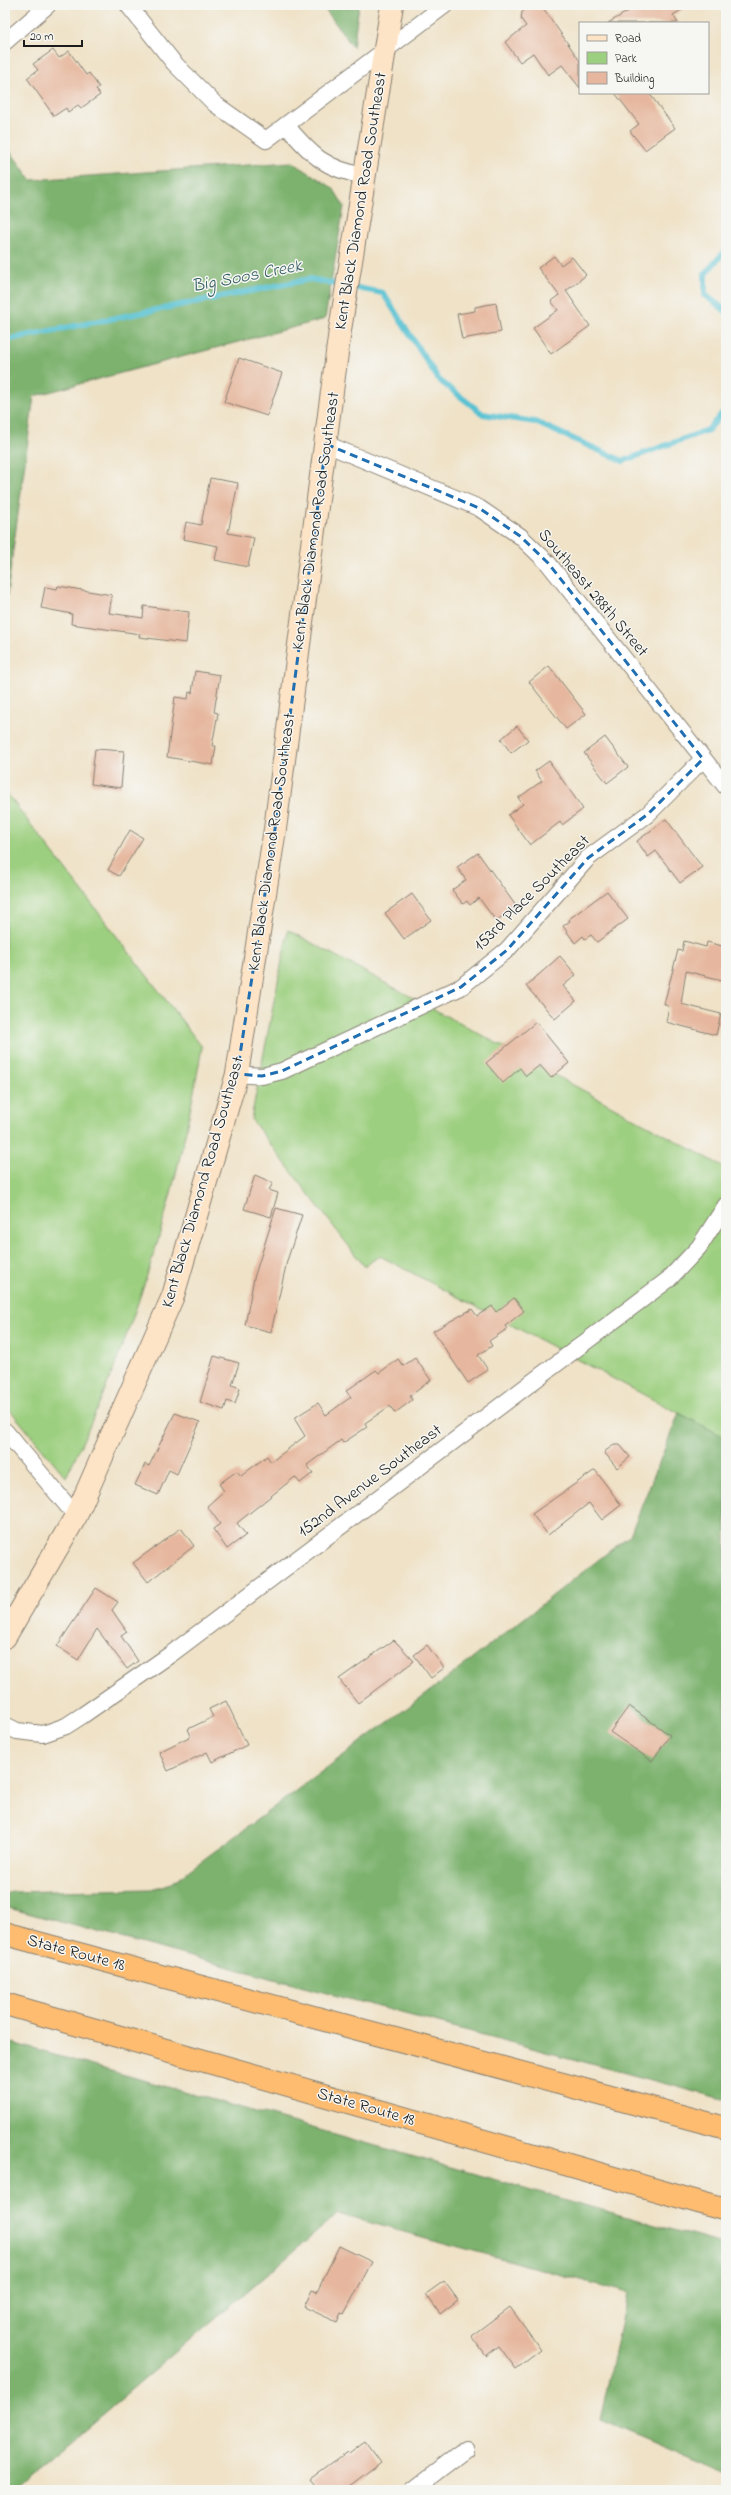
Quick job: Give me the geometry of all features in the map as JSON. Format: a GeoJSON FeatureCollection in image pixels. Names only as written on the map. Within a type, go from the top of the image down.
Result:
{"type":"FeatureCollection","features":[{"type":"Feature","properties":{"kind":"highway","name":"State Route 18"},"geometry":{"type":"LineString","coordinates":[[5,1934],[726,2128]]}},
{"type":"Feature","properties":{"kind":"highway","name":"State Route 18"},"geometry":{"type":"LineString","coordinates":[[5,2004],[726,2210]]}},
{"type":"Feature","properties":{"kind":"street"},"geometry":{"type":"LineString","coordinates":[[5,42],[48,5]]}},
{"type":"Feature","properties":{"kind":"street"},"geometry":{"type":"LineString","coordinates":[[128,5],[174,63],[210,99],[266,140],[445,5]]}},
{"type":"Feature","properties":{"kind":"street","name":"Kent Black Diamond Road Southeast"},"geometry":{"type":"LineString","coordinates":[[5,1637],[76,1516],[173,1296],[237,1074],[275,829],[340,330],[353,244],[366,176],[392,5]]}},
{"type":"Feature","properties":{"kind":"street"},"geometry":{"type":"LineString","coordinates":[[286,125],[305,147],[324,163],[350,173],[366,176]]}},
{"type":"Feature","properties":{"kind":"street","name":"Southeast 288th Street"},"geometry":{"type":"LineString","coordinates":[[326,444],[478,508],[520,536],[548,563],[702,759],[726,787]]}},
{"type":"Feature","properties":{"kind":"street","name":"153rd Place Southeast"},"geometry":{"type":"LineString","coordinates":[[237,1074],[262,1076],[282,1071],[461,987],[507,950],[588,858],[648,814],[702,759]]}},
{"type":"Feature","properties":{"kind":"street","name":"152nd Avenue Southeast"},"geometry":{"type":"LineString","coordinates":[[5,1726],[31,1734],[54,1731],[83,1715],[171,1654],[670,1279],[699,1247],[726,1205]]}},
{"type":"Feature","properties":{"kind":"street"},"geometry":{"type":"LineString","coordinates":[[5,1431],[76,1516]]}},
{"type":"Feature","properties":{"kind":"street"},"geometry":{"type":"LineString","coordinates":[[413,2490],[466,2449]]}},
{"type":"Feature","properties":{"kind":"highlighted area"},"geometry":{"type":"Polygon","coordinates":[[[326,444],[479,508],[520,536],[548,563],[703,759],[648,814],[588,858],[507,950],[461,987],[282,1071],[262,1076],[237,1074],[275,829],[326,444]]]}},
{"type":"Feature","properties":{"kind":"green space"},"geometry":{"type":"Polygon","coordinates":[[[322,5],[359,5],[353,47],[322,5]]]}},
{"type":"Feature","properties":{"kind":"green space"},"geometry":{"type":"Polygon","coordinates":[[[5,144],[31,180],[292,162],[333,188],[344,206],[325,319],[34,396],[5,609],[5,144]]]}},
{"type":"Feature","properties":{"kind":"green space"},"geometry":{"type":"Polygon","coordinates":[[[5,791],[202,1047],[179,1159],[150,1267],[112,1372],[66,1477],[5,1404],[5,791]]]}},
{"type":"Feature","properties":{"kind":"green space"},"geometry":{"type":"Polygon","coordinates":[[[288,930],[726,1168],[726,1438],[380,1256],[364,1266],[251,1119],[288,930]]]}},
{"type":"Feature","properties":{"kind":"green space"},"geometry":{"type":"Polygon","coordinates":[[[679,1413],[726,1438],[726,2100],[5,1907],[5,1895],[9,1892],[151,1889],[172,1883],[462,1667],[630,1535],[679,1413]]]}},
{"type":"Feature","properties":{"kind":"green space"},"geometry":{"type":"Polygon","coordinates":[[[5,2041],[726,2245],[726,2474],[600,2420],[628,2293],[338,2214],[13,2490],[5,2490],[5,2041]]]}},
{"type":"Feature","properties":{"kind":"building"},"geometry":{"type":"Polygon","coordinates":[[[533,5],[541,5],[579,60],[579,87],[562,65],[548,75],[533,53],[520,62],[505,42],[526,26],[521,19],[522,12],[533,5]]]}},
{"type":"Feature","properties":{"kind":"building"},"geometry":{"type":"Polygon","coordinates":[[[639,5],[690,5],[673,15],[677,22],[610,22],[639,5]]]}},
{"type":"Feature","properties":{"kind":"building"},"geometry":{"type":"Polygon","coordinates":[[[53,50],[59,58],[69,51],[86,75],[89,73],[99,87],[96,89],[100,95],[81,108],[78,105],[68,112],[66,108],[54,116],[27,78],[38,70],[33,64],[53,50]]]}},
{"type":"Feature","properties":{"kind":"building"},"geometry":{"type":"Polygon","coordinates":[[[616,94],[650,94],[675,128],[645,150],[630,131],[639,124],[616,94]]]}},
{"type":"Feature","properties":{"kind":"building"},"geometry":{"type":"Polygon","coordinates":[[[554,256],[561,265],[572,257],[586,275],[566,291],[590,326],[551,354],[533,328],[558,310],[551,301],[559,295],[538,268],[554,256]]]}},
{"type":"Feature","properties":{"kind":"building"},"geometry":{"type":"Polygon","coordinates":[[[496,303],[501,332],[462,339],[457,314],[475,311],[475,307],[496,303]]]}},
{"type":"Feature","properties":{"kind":"building"},"geometry":{"type":"Polygon","coordinates":[[[239,358],[282,373],[267,416],[224,402],[239,358]]]}},
{"type":"Feature","properties":{"kind":"building"},"geometry":{"type":"Polygon","coordinates":[[[210,478],[238,483],[228,533],[254,538],[248,567],[215,560],[218,546],[183,539],[186,522],[201,525],[210,478]]]}},
{"type":"Feature","properties":{"kind":"building"},"geometry":{"type":"Polygon","coordinates":[[[58,586],[112,595],[109,613],[143,618],[144,606],[189,612],[186,643],[139,637],[140,634],[71,624],[72,614],[41,608],[45,587],[57,589],[58,586]]]}},
{"type":"Feature","properties":{"kind":"building"},"geometry":{"type":"Polygon","coordinates":[[[549,666],[586,714],[566,729],[529,682],[549,666]]]}},
{"type":"Feature","properties":{"kind":"building"},"geometry":{"type":"Polygon","coordinates":[[[195,671],[220,675],[214,712],[218,713],[212,746],[216,746],[213,765],[167,757],[175,697],[188,699],[189,692],[192,693],[195,671]]]}},
{"type":"Feature","properties":{"kind":"building"},"geometry":{"type":"Polygon","coordinates":[[[517,726],[528,740],[511,753],[501,739],[517,726]]]}},
{"type":"Feature","properties":{"kind":"building"},"geometry":{"type":"Polygon","coordinates":[[[605,737],[628,767],[607,783],[584,753],[605,737]]]}},
{"type":"Feature","properties":{"kind":"building"},"geometry":{"type":"Polygon","coordinates":[[[95,749],[124,751],[121,788],[91,784],[95,749]]]}},
{"type":"Feature","properties":{"kind":"building"},"geometry":{"type":"Polygon","coordinates":[[[549,761],[583,809],[562,825],[560,822],[530,845],[508,815],[523,804],[518,798],[542,781],[535,771],[549,761]]]}},
{"type":"Feature","properties":{"kind":"building"},"geometry":{"type":"Polygon","coordinates":[[[666,819],[702,867],[680,883],[656,851],[648,857],[637,841],[666,819]]]}},
{"type":"Feature","properties":{"kind":"building"},"geometry":{"type":"Polygon","coordinates":[[[130,830],[143,838],[119,876],[108,870],[130,830]]]}},
{"type":"Feature","properties":{"kind":"building"},"geometry":{"type":"Polygon","coordinates":[[[478,853],[516,906],[496,921],[479,898],[470,905],[467,901],[463,904],[452,890],[466,880],[457,867],[478,853]]]}},
{"type":"Feature","properties":{"kind":"building"},"geometry":{"type":"Polygon","coordinates":[[[607,891],[628,919],[597,942],[591,935],[585,939],[583,936],[575,943],[563,926],[570,921],[569,919],[607,891]]]}},
{"type":"Feature","properties":{"kind":"building"},"geometry":{"type":"Polygon","coordinates":[[[412,894],[431,920],[404,939],[385,913],[412,894]]]}},
{"type":"Feature","properties":{"kind":"building"},"geometry":{"type":"Polygon","coordinates":[[[684,941],[706,947],[707,942],[726,947],[726,981],[686,971],[681,1004],[721,1014],[716,1035],[666,1022],[669,1007],[664,1004],[678,950],[682,951],[684,941]]]}},
{"type":"Feature","properties":{"kind":"building"},"geometry":{"type":"Polygon","coordinates":[[[560,956],[576,975],[563,986],[576,1001],[555,1019],[526,986],[560,956]]]}},
{"type":"Feature","properties":{"kind":"building"},"geometry":{"type":"Polygon","coordinates":[[[536,1022],[569,1063],[551,1078],[540,1065],[526,1076],[520,1068],[503,1083],[486,1063],[536,1022]]]}},
{"type":"Feature","properties":{"kind":"building"},"geometry":{"type":"Polygon","coordinates":[[[255,1175],[273,1183],[269,1190],[278,1193],[271,1217],[244,1209],[255,1175]]]}},
{"type":"Feature","properties":{"kind":"building"},"geometry":{"type":"Polygon","coordinates":[[[276,1208],[302,1215],[287,1261],[271,1332],[245,1325],[254,1278],[276,1208]]]}},
{"type":"Feature","properties":{"kind":"building"},"geometry":{"type":"Polygon","coordinates":[[[514,1298],[524,1311],[505,1326],[507,1329],[489,1341],[492,1346],[478,1355],[488,1370],[468,1383],[433,1331],[472,1309],[477,1316],[492,1306],[496,1312],[514,1298]]]}},
{"type":"Feature","properties":{"kind":"building"},"geometry":{"type":"Polygon","coordinates":[[[214,1356],[239,1363],[232,1385],[240,1388],[235,1404],[227,1401],[224,1410],[200,1402],[214,1356]]]}},
{"type":"Feature","properties":{"kind":"building"},"geometry":{"type":"Polygon","coordinates":[[[415,1358],[431,1380],[410,1396],[412,1400],[395,1413],[390,1406],[365,1423],[367,1427],[343,1443],[341,1440],[307,1465],[313,1473],[300,1483],[295,1477],[237,1523],[246,1535],[227,1549],[213,1529],[220,1524],[207,1506],[224,1491],[219,1484],[237,1471],[241,1476],[267,1456],[271,1462],[305,1436],[294,1418],[318,1403],[326,1415],[351,1397],[346,1391],[376,1370],[379,1373],[398,1359],[403,1366],[415,1358]]]}},
{"type":"Feature","properties":{"kind":"building"},"geometry":{"type":"Polygon","coordinates":[[[175,1413],[200,1422],[177,1474],[169,1470],[158,1495],[135,1485],[145,1464],[149,1466],[175,1413]]]}},
{"type":"Feature","properties":{"kind":"building"},"geometry":{"type":"Polygon","coordinates":[[[614,1445],[620,1445],[630,1457],[617,1468],[604,1452],[614,1445]]]}},
{"type":"Feature","properties":{"kind":"building"},"geometry":{"type":"Polygon","coordinates":[[[595,1470],[621,1505],[602,1520],[589,1503],[548,1535],[532,1514],[595,1470]]]}},
{"type":"Feature","properties":{"kind":"building"},"geometry":{"type":"Polygon","coordinates":[[[181,1528],[194,1546],[148,1582],[133,1563],[181,1528]]]}},
{"type":"Feature","properties":{"kind":"building"},"geometry":{"type":"Polygon","coordinates":[[[96,1588],[118,1602],[112,1610],[127,1632],[121,1636],[138,1661],[127,1669],[97,1629],[78,1660],[57,1646],[96,1588]]]}},
{"type":"Feature","properties":{"kind":"building"},"geometry":{"type":"Polygon","coordinates":[[[394,1640],[414,1661],[358,1703],[339,1679],[394,1640]]]}},
{"type":"Feature","properties":{"kind":"building"},"geometry":{"type":"Polygon","coordinates":[[[427,1645],[444,1668],[431,1678],[414,1655],[427,1645]]]}},
{"type":"Feature","properties":{"kind":"building"},"geometry":{"type":"Polygon","coordinates":[[[226,1701],[247,1745],[212,1762],[207,1752],[168,1771],[159,1752],[191,1736],[188,1729],[213,1717],[209,1709],[226,1701]]]}},
{"type":"Feature","properties":{"kind":"building"},"geometry":{"type":"Polygon","coordinates":[[[629,1706],[670,1735],[652,1761],[610,1732],[629,1706]]]}},
{"type":"Feature","properties":{"kind":"building"},"geometry":{"type":"Polygon","coordinates":[[[339,2246],[372,2262],[344,2314],[341,2313],[337,2322],[304,2307],[312,2290],[317,2292],[339,2246]]]}},
{"type":"Feature","properties":{"kind":"building"},"geometry":{"type":"Polygon","coordinates":[[[444,2281],[458,2300],[440,2314],[426,2294],[444,2281]]]}},
{"type":"Feature","properties":{"kind":"building"},"geometry":{"type":"Polygon","coordinates":[[[510,2307],[541,2350],[516,2369],[499,2346],[486,2356],[471,2336],[510,2307]]]}},
{"type":"Feature","properties":{"kind":"building"},"geometry":{"type":"Polygon","coordinates":[[[366,2441],[381,2462],[344,2490],[319,2490],[310,2479],[347,2452],[349,2454],[366,2441]]]}},
{"type":"Feature","properties":{"kind":"waterway","name":"Big Soos Creek"},"geometry":{"type":"LineString","coordinates":[[726,250],[705,274],[705,295],[726,311]]}},
{"type":"Feature","properties":{"kind":"waterway","name":"Big Soos Creek"},"geometry":{"type":"LineString","coordinates":[[5,340],[310,279],[383,293],[439,380],[483,414],[535,422],[623,461],[708,430],[726,409]]}}]}
